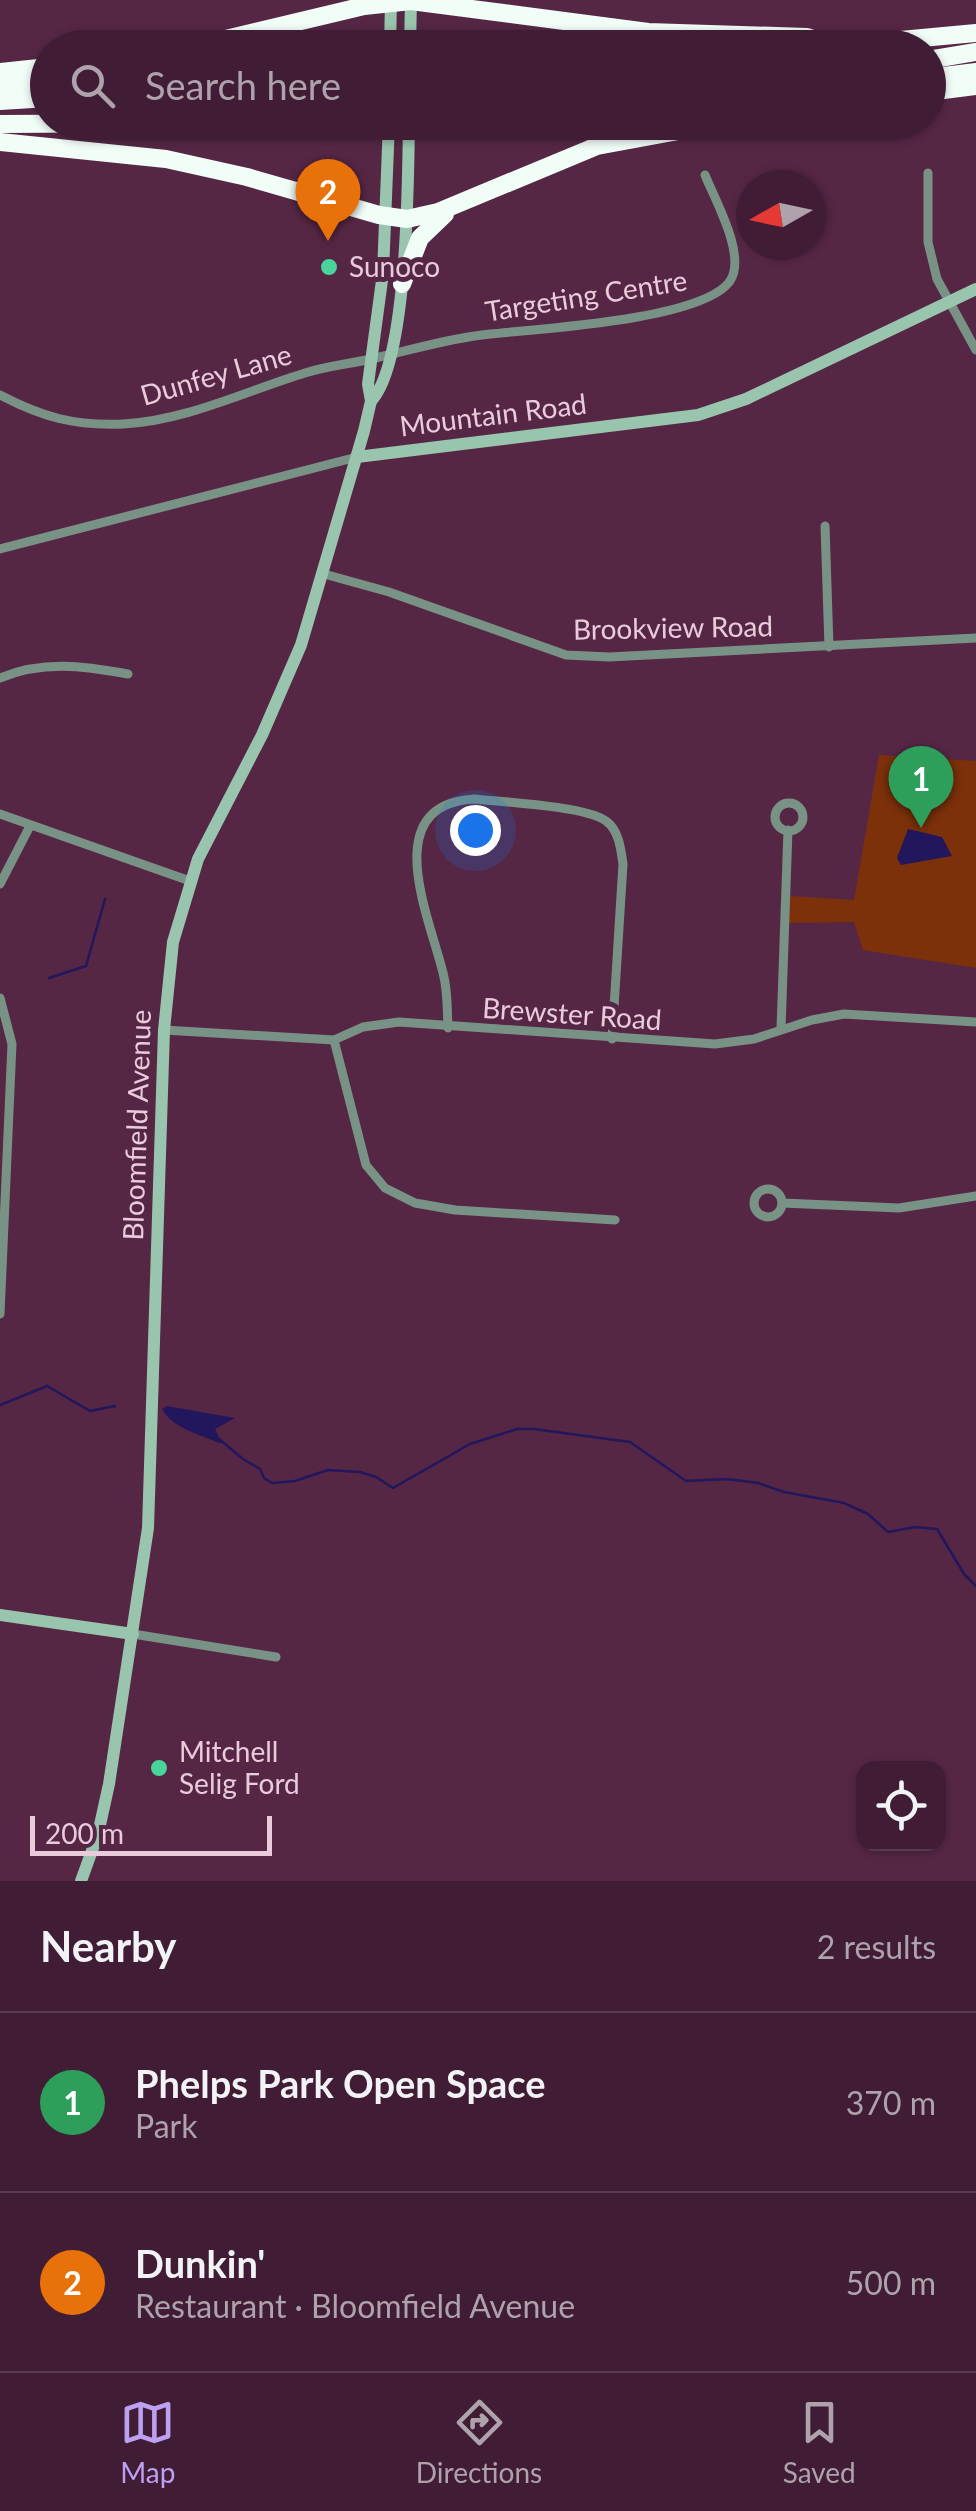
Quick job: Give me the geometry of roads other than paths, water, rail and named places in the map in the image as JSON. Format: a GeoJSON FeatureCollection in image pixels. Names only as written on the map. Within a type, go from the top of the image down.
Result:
{"type":"FeatureCollection","features":[{"type":"Feature","properties":{"kind":"highway"},"geometry":{"type":"LineString","coordinates":[[266,30],[391,1],[411,1],[640,30]]}},
{"type":"Feature","properties":{"kind":"highway"},"geometry":{"type":"LineString","coordinates":[[946,36],[976,33]]}},
{"type":"Feature","properties":{"kind":"highway"},"geometry":{"type":"LineString","coordinates":[[946,51],[976,50]]}},
{"type":"Feature","properties":{"kind":"highway"},"geometry":{"type":"LineString","coordinates":[[946,56],[976,50]]}},
{"type":"Feature","properties":{"kind":"highway"},"geometry":{"type":"LineString","coordinates":[[0,72],[30,69]]}},
{"type":"Feature","properties":{"kind":"highway"},"geometry":{"type":"LineString","coordinates":[[946,74],[976,70]]}},
{"type":"Feature","properties":{"kind":"highway"},"geometry":{"type":"LineString","coordinates":[[0,86],[30,84]]}},
{"type":"Feature","properties":{"kind":"highway"},"geometry":{"type":"LineString","coordinates":[[946,90],[976,86]]}},
{"type":"Feature","properties":{"kind":"highway"},"geometry":{"type":"LineString","coordinates":[[0,100],[30,99]]}},
{"type":"Feature","properties":{"kind":"highway"},"geometry":{"type":"LineString","coordinates":[[0,110],[30,109]]}},
{"type":"Feature","properties":{"kind":"highway"},"geometry":{"type":"LineString","coordinates":[[0,124],[30,124]]}},
{"type":"Feature","properties":{"kind":"highway"},"geometry":{"type":"LineString","coordinates":[[0,142],[102,150],[182,162],[407,219],[454,206],[586,149],[623,140]]}},
{"type":"Feature","properties":{"kind":"highway"},"geometry":{"type":"LineString","coordinates":[[402,284],[420,238],[454,206]]}},
{"type":"Feature","properties":{"kind":"main road"},"geometry":{"type":"LineString","coordinates":[[390,30],[391,1]]}},
{"type":"Feature","properties":{"kind":"main road"},"geometry":{"type":"LineString","coordinates":[[410,30],[411,1]]}},
{"type":"Feature","properties":{"kind":"main road","name":"Bloomfield Avenue"},"geometry":{"type":"LineString","coordinates":[[81,1881],[106,1800],[152,1489],[164,1030],[173,942],[190,880],[280,696],[324,574],[357,457],[371,401],[368,384],[382,282],[388,140]]}},
{"type":"Feature","properties":{"kind":"main road","name":"Bloomfield Avenue"},"geometry":{"type":"LineString","coordinates":[[371,401],[380,390],[390,354],[402,284],[408,140]]}},
{"type":"Feature","properties":{"kind":"main road"},"geometry":{"type":"LineString","coordinates":[[382,282],[402,284]]}},
{"type":"Feature","properties":{"kind":"main road","name":"Mountain Road"},"geometry":{"type":"LineString","coordinates":[[357,457],[698,415],[746,400],[976,290]]}},
{"type":"Feature","properties":{"kind":"main road"},"geometry":{"type":"LineString","coordinates":[[0,1616],[133,1634]]}},
{"type":"Feature","properties":{"kind":"street"},"geometry":{"type":"LineString","coordinates":[[928,173],[928,242],[937,280],[976,350]]}},
{"type":"Feature","properties":{"kind":"street","name":"Targeting Centre"},"geometry":{"type":"LineString","coordinates":[[390,354],[473,336],[616,320],[711,298],[730,282],[736,256],[705,174]]}},
{"type":"Feature","properties":{"kind":"street","name":"Dunfey Lane"},"geometry":{"type":"LineString","coordinates":[[0,395],[38,415],[81,424],[127,424],[184,412],[307,372],[390,354]]}},
{"type":"Feature","properties":{"kind":"street","name":"Mountain Road"},"geometry":{"type":"LineString","coordinates":[[0,549],[357,457]]}},
{"type":"Feature","properties":{"kind":"street"},"geometry":{"type":"LineString","coordinates":[[824,526],[829,647]]}},
{"type":"Feature","properties":{"kind":"street","name":"Brookview Road"},"geometry":{"type":"LineString","coordinates":[[324,574],[390,592],[566,655],[609,657],[976,638]]}},
{"type":"Feature","properties":{"kind":"street"},"geometry":{"type":"LineString","coordinates":[[0,678],[22,669],[68,664],[128,674]]}},
{"type":"Feature","properties":{"kind":"street"},"geometry":{"type":"LineString","coordinates":[[448,1028],[443,972],[416,872],[418,844],[425,822],[440,808],[456,800],[474,799],[589,813],[609,822],[619,842],[623,864],[612,1039]]}},
{"type":"Feature","properties":{"kind":"street"},"geometry":{"type":"LineString","coordinates":[[0,814],[190,880]]}},
{"type":"Feature","properties":{"kind":"street"},"geometry":{"type":"LineString","coordinates":[[0,884],[30,826]]}},
{"type":"Feature","properties":{"kind":"street"},"geometry":{"type":"LineString","coordinates":[[781,1030],[788,830]]}},
{"type":"Feature","properties":{"kind":"street"},"geometry":{"type":"LineString","coordinates":[[0,998],[12,1044],[0,1314]]}},
{"type":"Feature","properties":{"kind":"street","name":"Brewster Road"},"geometry":{"type":"LineString","coordinates":[[164,1030],[334,1040],[363,1028],[399,1022],[715,1044],[754,1039],[844,1014],[976,1022]]}},
{"type":"Feature","properties":{"kind":"street"},"geometry":{"type":"LineString","coordinates":[[334,1040],[366,1165],[386,1188],[415,1203],[455,1210],[616,1220]]}},
{"type":"Feature","properties":{"kind":"street"},"geometry":{"type":"LineString","coordinates":[[782,1203],[899,1208],[976,1196]]}},
{"type":"Feature","properties":{"kind":"street"},"geometry":{"type":"LineString","coordinates":[[133,1634],[276,1657]]}},
{"type":"Feature","properties":{"kind":"waterway"},"geometry":{"type":"LineString","coordinates":[[49,978],[86,966],[105,899]]}},
{"type":"Feature","properties":{"kind":"waterway"},"geometry":{"type":"LineString","coordinates":[[0,1405],[47,1386],[90,1411],[115,1406]]}},
{"type":"Feature","properties":{"kind":"waterway"},"geometry":{"type":"LineString","coordinates":[[219,1439],[260,1469],[272,1483],[295,1481],[328,1470],[360,1472],[393,1488],[470,1444],[517,1429],[630,1442],[686,1481],[727,1479],[758,1483],[844,1503],[868,1514],[888,1532],[915,1527],[937,1529],[964,1574],[976,1586]]}},
{"type":"Feature","properties":{"kind":"place","name":"Dunkin'"},"geometry":{"type":"Point","coordinates":[328,241]}},
{"type":"Feature","properties":{"kind":"place","name":"Sunoco"},"geometry":{"type":"Point","coordinates":[329,267]}},
{"type":"Feature","properties":{"kind":"place","name":"Phelps Park Open Space"},"geometry":{"type":"Point","coordinates":[921,828]}},
{"type":"Feature","properties":{"kind":"place","name":"Mitchell Selig Ford"},"geometry":{"type":"Point","coordinates":[159,1768]}}]}
